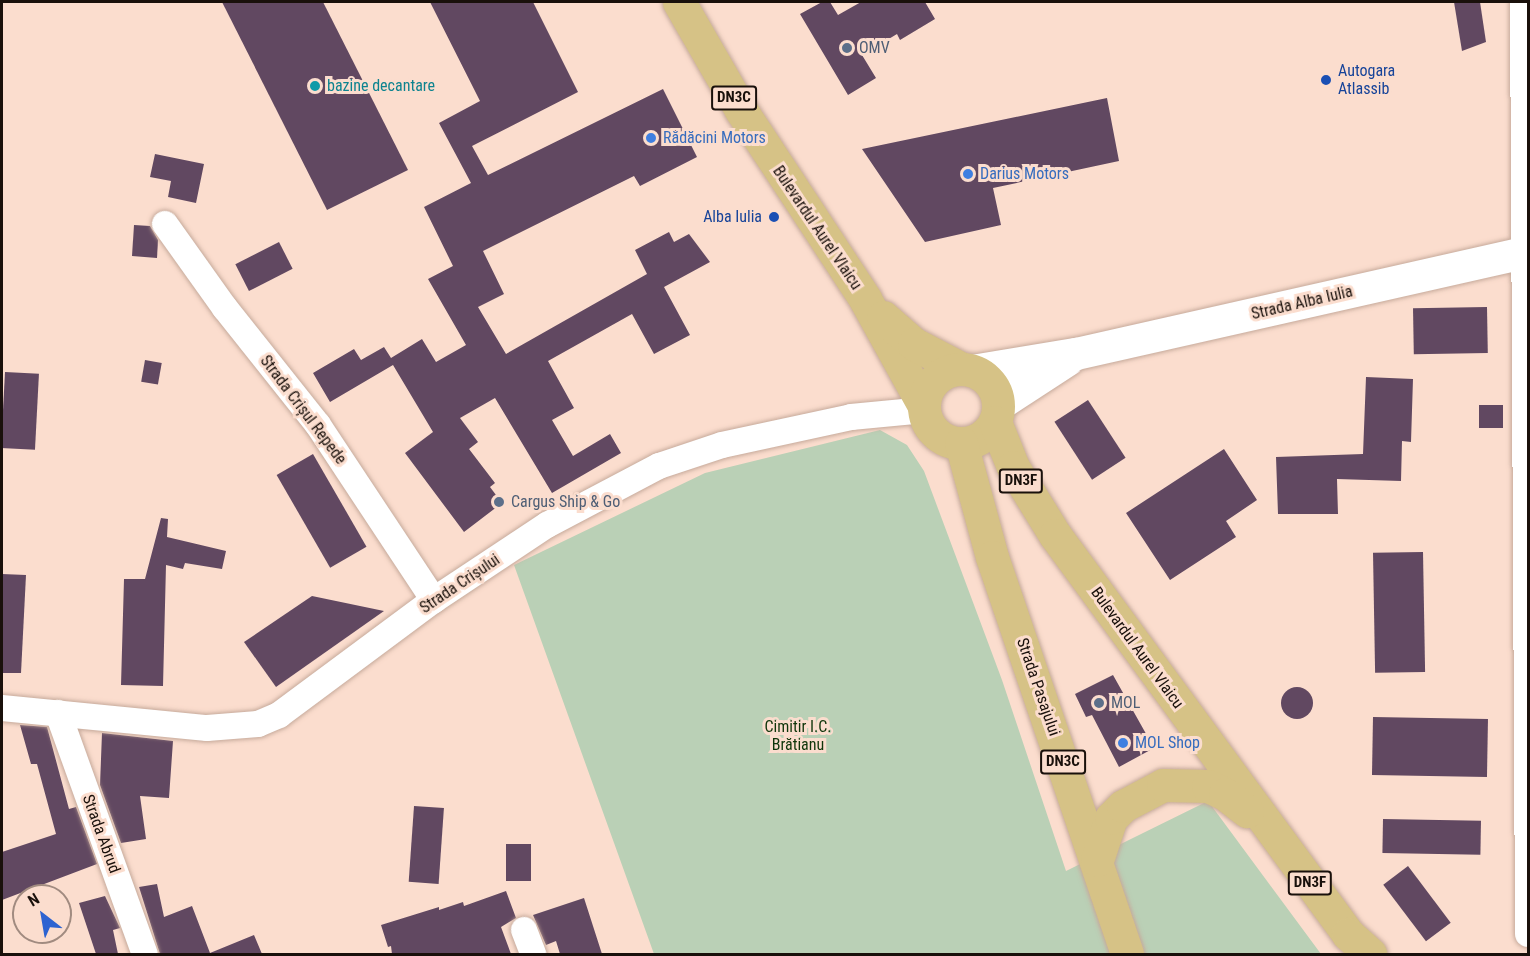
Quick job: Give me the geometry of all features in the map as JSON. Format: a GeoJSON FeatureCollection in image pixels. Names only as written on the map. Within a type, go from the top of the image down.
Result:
{"type":"FeatureCollection","features":[{"type":"Feature","properties":{"kind":"main road","name":"Bulevardul Aurel Vlaicu"},"geometry":{"type":"LineString","coordinates":[[679,2],[746,119],[865,299],[926,414]]}},
{"type":"Feature","properties":{"kind":"main road","name":"Bulevardul Aurel Vlaicu"},"geometry":{"type":"LineString","coordinates":[[865,299],[914,344],[968,370]]}},
{"type":"Feature","properties":{"kind":"main road"},"geometry":{"type":"LineString","coordinates":[[968,370],[992,384],[997,414],[982,437],[965,443],[944,439],[926,414],[931,385],[939,376],[968,370]]}},
{"type":"Feature","properties":{"kind":"main road","name":"Strada Pasajului"},"geometry":{"type":"LineString","coordinates":[[926,414],[992,557],[1097,860],[1127,954]]}},
{"type":"Feature","properties":{"kind":"main road","name":"Bulevardul Aurel Vlaicu"},"geometry":{"type":"LineString","coordinates":[[997,414],[1013,466],[1055,535],[1358,948]]}},
{"type":"Feature","properties":{"kind":"main road","name":"Bulevardul Aurel Vlaicu"},"geometry":{"type":"LineString","coordinates":[[965,443],[1055,535]]}},
{"type":"Feature","properties":{"kind":"main road","name":"Strada Pasajului"},"geometry":{"type":"LineString","coordinates":[[965,443],[992,557]]}},
{"type":"Feature","properties":{"kind":"main road"},"geometry":{"type":"LineString","coordinates":[[1097,860],[1111,818],[1123,806],[1163,785],[1208,786],[1226,794],[1272,831]]}},
{"type":"Feature","properties":{"kind":"street"},"geometry":{"type":"LineString","coordinates":[[1523,2],[1528,934]]}},
{"type":"Feature","properties":{"kind":"street","name":"Strada Crișul Repede"},"geometry":{"type":"LineString","coordinates":[[165,224],[225,308],[318,425],[434,600]]}},
{"type":"Feature","properties":{"kind":"street","name":"Strada Alba Iulia"},"geometry":{"type":"LineString","coordinates":[[968,370],[1076,354],[1526,252]]}},
{"type":"Feature","properties":{"kind":"street","name":"Strada Alba Iulia"},"geometry":{"type":"LineString","coordinates":[[997,414],[1076,354]]}},
{"type":"Feature","properties":{"kind":"street","name":"Strada Crișului"},"geometry":{"type":"LineString","coordinates":[[2,708],[207,728],[258,724],[279,715],[434,600],[547,525],[659,466],[722,446],[850,417],[926,414]]}},
{"type":"Feature","properties":{"kind":"street","name":"Strada Abrud"},"geometry":{"type":"LineString","coordinates":[[58,713],[145,954]]}},
{"type":"Feature","properties":{"kind":"street"},"geometry":{"type":"LineString","coordinates":[[524,930],[533,954]]}},
{"type":"Feature","properties":{"kind":"green space","name":"Cimitir I.C. Brătianu"},"geometry":{"type":"Polygon","coordinates":[[[880,430],[907,445],[924,471],[1002,680],[1066,871],[1208,801],[1321,954],[654,954],[514,565],[705,473],[880,430]]]}},
{"type":"Feature","properties":{"kind":"building","name":"bazine decantare"},"geometry":{"type":"Polygon","coordinates":[[[222,2],[323,2],[408,170],[327,210],[222,2]]]}},
{"type":"Feature","properties":{"kind":"building"},"geometry":{"type":"Polygon","coordinates":[[[430,2],[533,2],[578,92],[472,146],[488,175],[663,89],[697,157],[640,186],[634,176],[483,251],[504,294],[478,307],[506,354],[647,274],[635,250],[669,232],[674,242],[689,234],[710,262],[664,287],[690,335],[654,354],[632,314],[548,361],[574,408],[552,420],[573,456],[610,434],[621,453],[552,493],[495,398],[460,418],[478,442],[469,449],[495,483],[490,487],[502,503],[464,532],[405,453],[433,432],[393,365],[330,402],[313,373],[354,349],[361,360],[384,347],[391,358],[422,339],[436,362],[466,345],[428,279],[453,266],[424,207],[471,183],[439,123],[480,101],[430,2]]]}},
{"type":"Feature","properties":{"kind":"building","name":"OMV"},"geometry":{"type":"Polygon","coordinates":[[[822,2],[830,2],[838,15],[861,2],[925,2],[935,19],[900,40],[897,34],[862,55],[876,78],[848,95],[800,14],[822,2]]]}},
{"type":"Feature","properties":{"kind":"building"},"geometry":{"type":"Polygon","coordinates":[[[1454,2],[1480,2],[1486,42],[1462,51],[1454,2]]]}},
{"type":"Feature","properties":{"kind":"building","name":"Darius Motors"},"geometry":{"type":"Polygon","coordinates":[[[1107,98],[1119,161],[993,188],[1001,225],[925,242],[862,149],[1107,98]]]}},
{"type":"Feature","properties":{"kind":"building"},"geometry":{"type":"Polygon","coordinates":[[[155,154],[204,164],[196,203],[168,197],[171,181],[150,177],[155,154]]]}},
{"type":"Feature","properties":{"kind":"building"},"geometry":{"type":"Polygon","coordinates":[[[134,225],[150,226],[158,240],[157,258],[132,256],[134,225]]]}},
{"type":"Feature","properties":{"kind":"building"},"geometry":{"type":"Polygon","coordinates":[[[279,242],[293,269],[249,291],[235,264],[279,242]]]}},
{"type":"Feature","properties":{"kind":"building"},"geometry":{"type":"Polygon","coordinates":[[[1487,307],[1488,353],[1414,354],[1413,308],[1487,307]]]}},
{"type":"Feature","properties":{"kind":"building"},"geometry":{"type":"Polygon","coordinates":[[[145,360],[162,363],[158,385],[141,382],[145,360]]]}},
{"type":"Feature","properties":{"kind":"building"},"geometry":{"type":"Polygon","coordinates":[[[5,372],[39,374],[35,450],[2,448],[5,372]]]}},
{"type":"Feature","properties":{"kind":"building"},"geometry":{"type":"Polygon","coordinates":[[[1366,377],[1413,379],[1411,442],[1402,441],[1401,481],[1337,479],[1338,514],[1278,514],[1276,457],[1363,454],[1366,377]]]}},
{"type":"Feature","properties":{"kind":"building"},"geometry":{"type":"Polygon","coordinates":[[[1088,400],[1126,458],[1092,480],[1054,422],[1088,400]]]}},
{"type":"Feature","properties":{"kind":"building"},"geometry":{"type":"Polygon","coordinates":[[[1479,405],[1503,405],[1503,428],[1479,428],[1479,405]]]}},
{"type":"Feature","properties":{"kind":"building"},"geometry":{"type":"Polygon","coordinates":[[[1224,449],[1257,500],[1226,521],[1236,537],[1170,580],[1126,513],[1224,449]]]}},
{"type":"Feature","properties":{"kind":"building"},"geometry":{"type":"Polygon","coordinates":[[[313,454],[366,547],[330,568],[277,475],[313,454]]]}},
{"type":"Feature","properties":{"kind":"building"},"geometry":{"type":"Polygon","coordinates":[[[161,518],[168,519],[167,537],[226,551],[222,569],[185,563],[183,569],[166,565],[163,686],[121,685],[124,579],[145,579],[161,518]]]}},
{"type":"Feature","properties":{"kind":"building"},"geometry":{"type":"Polygon","coordinates":[[[1423,552],[1425,672],[1375,673],[1373,553],[1423,552]]]}},
{"type":"Feature","properties":{"kind":"building"},"geometry":{"type":"Polygon","coordinates":[[[2,574],[26,575],[21,673],[2,673],[2,574]]]}},
{"type":"Feature","properties":{"kind":"building"},"geometry":{"type":"Polygon","coordinates":[[[312,596],[384,611],[276,687],[244,642],[312,596]]]}},
{"type":"Feature","properties":{"kind":"building"},"geometry":{"type":"Polygon","coordinates":[[[1113,675],[1154,748],[1119,767],[1092,715],[1086,717],[1075,694],[1113,675]]]}},
{"type":"Feature","properties":{"kind":"building"},"geometry":{"type":"Polygon","coordinates":[[[1297,687],[1308,692],[1313,703],[1308,714],[1297,719],[1286,714],[1281,703],[1286,692],[1297,687]]]}},
{"type":"Feature","properties":{"kind":"building"},"geometry":{"type":"Polygon","coordinates":[[[1373,717],[1488,719],[1487,777],[1372,775],[1373,717]]]}},
{"type":"Feature","properties":{"kind":"building"},"geometry":{"type":"Polygon","coordinates":[[[20,725],[47,727],[69,809],[76,807],[97,864],[44,884],[12,884],[12,896],[2,900],[2,852],[56,834],[37,764],[31,764],[20,725]]]}},
{"type":"Feature","properties":{"kind":"building"},"geometry":{"type":"Polygon","coordinates":[[[102,733],[173,741],[169,798],[140,796],[146,839],[121,843],[100,785],[102,733]]]}},
{"type":"Feature","properties":{"kind":"building"},"geometry":{"type":"Polygon","coordinates":[[[414,806],[444,808],[439,884],[409,882],[414,806]]]}},
{"type":"Feature","properties":{"kind":"building"},"geometry":{"type":"Polygon","coordinates":[[[1383,819],[1481,821],[1480,855],[1382,853],[1383,819]]]}},
{"type":"Feature","properties":{"kind":"building"},"geometry":{"type":"Polygon","coordinates":[[[506,844],[531,844],[531,881],[506,881],[506,844]]]}},
{"type":"Feature","properties":{"kind":"building"},"geometry":{"type":"Polygon","coordinates":[[[1408,866],[1451,923],[1426,941],[1383,885],[1408,866]]]}},
{"type":"Feature","properties":{"kind":"building"},"geometry":{"type":"Polygon","coordinates":[[[157,884],[164,917],[192,906],[210,953],[254,935],[262,954],[160,954],[139,887],[157,884]]]}},
{"type":"Feature","properties":{"kind":"building"},"geometry":{"type":"Polygon","coordinates":[[[506,891],[516,918],[501,927],[511,954],[392,954],[391,946],[388,947],[381,925],[439,907],[439,910],[463,902],[464,906],[506,891]]]}},
{"type":"Feature","properties":{"kind":"building"},"geometry":{"type":"Polygon","coordinates":[[[105,896],[120,928],[113,930],[118,954],[96,954],[79,903],[105,896]]]}},
{"type":"Feature","properties":{"kind":"building"},"geometry":{"type":"Polygon","coordinates":[[[584,898],[602,954],[560,954],[556,941],[546,945],[533,915],[584,898]]]}},
{"type":"Feature","properties":{"kind":"place","name":"OMV"},"geometry":{"type":"Point","coordinates":[847,48]}},
{"type":"Feature","properties":{"kind":"place","name":"Autogara Atlassib"},"geometry":{"type":"Point","coordinates":[1326,80]}},
{"type":"Feature","properties":{"kind":"place","name":"bazine decantare"},"geometry":{"type":"Point","coordinates":[315,86]}},
{"type":"Feature","properties":{"kind":"place","name":"Rădăcini Motors"},"geometry":{"type":"Point","coordinates":[651,138]}},
{"type":"Feature","properties":{"kind":"place","name":"Darius Motors"},"geometry":{"type":"Point","coordinates":[968,174]}},
{"type":"Feature","properties":{"kind":"place","name":"Alba Iulia"},"geometry":{"type":"Point","coordinates":[774,217]}},
{"type":"Feature","properties":{"kind":"place","name":"Cargus Ship & Go"},"geometry":{"type":"Point","coordinates":[499,502]}},
{"type":"Feature","properties":{"kind":"place","name":"MOL"},"geometry":{"type":"Point","coordinates":[1099,703]}},
{"type":"Feature","properties":{"kind":"place","name":"MOL Shop"},"geometry":{"type":"Point","coordinates":[1123,743]}}]}
